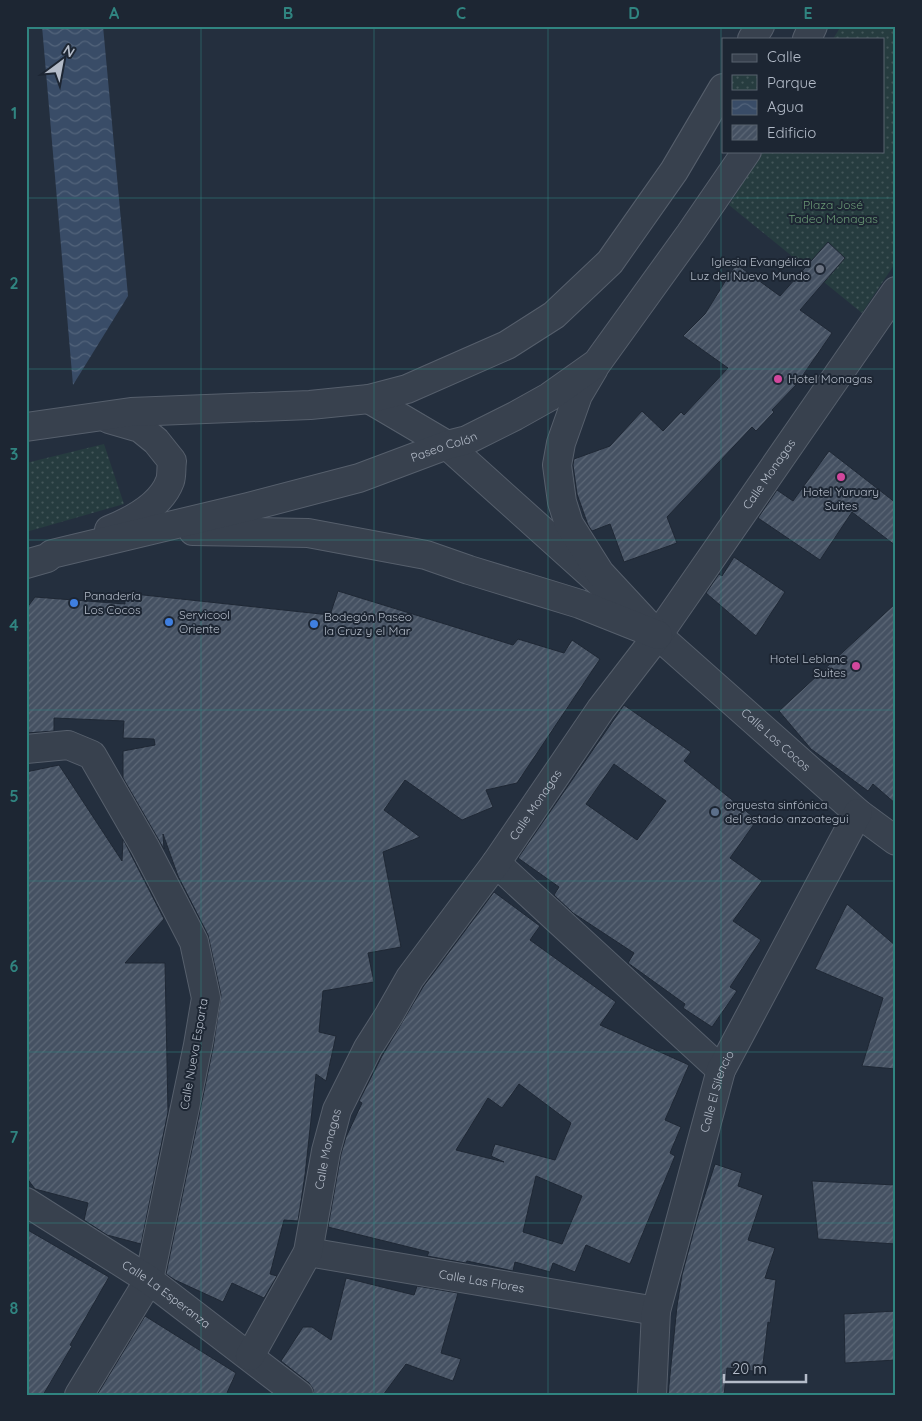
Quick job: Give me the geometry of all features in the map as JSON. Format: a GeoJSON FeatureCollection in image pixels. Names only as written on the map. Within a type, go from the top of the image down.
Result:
{"type":"FeatureCollection","features":[{"type":"Feature","properties":{"kind":"street"},"geometry":{"type":"LineString","coordinates":[[753,38],[760,26]]}},
{"type":"Feature","properties":{"kind":"street"},"geometry":{"type":"LineString","coordinates":[[807,38],[813,26]]}},
{"type":"Feature","properties":{"kind":"street"},"geometry":{"type":"LineString","coordinates":[[26,427],[131,412],[310,405],[369,399],[407,389],[500,348],[533,330],[554,315],[610,262],[674,171],[722,90]]}},
{"type":"Feature","properties":{"kind":"street","name":"Paseo Colón"},"geometry":{"type":"LineString","coordinates":[[26,564],[46,558],[52,554],[359,478],[447,445],[467,440],[516,416],[549,397],[597,363],[746,152]]}},
{"type":"Feature","properties":{"kind":"street","name":"Calle Monagas"},"geometry":{"type":"LineString","coordinates":[[250,1356],[308,1252],[326,1151],[337,1110],[352,1078],[410,978],[496,863],[601,709],[658,635],[896,290]]}},
{"type":"Feature","properties":{"kind":"street"},"geometry":{"type":"LineString","coordinates":[[597,363],[578,395],[561,443],[557,465],[562,502],[569,524],[600,573],[658,635]]}},
{"type":"Feature","properties":{"kind":"street"},"geometry":{"type":"LineString","coordinates":[[369,399],[447,445],[658,635]]}},
{"type":"Feature","properties":{"kind":"street"},"geometry":{"type":"LineString","coordinates":[[26,576],[52,554],[118,526],[142,513],[161,496],[170,480],[172,461],[156,441],[140,428],[100,416]]}},
{"type":"Feature","properties":{"kind":"street"},"geometry":{"type":"LineString","coordinates":[[154,530],[308,533],[426,555],[580,604],[658,635]]}},
{"type":"Feature","properties":{"kind":"street","name":"Calle Los Cocos"},"geometry":{"type":"LineString","coordinates":[[658,635],[858,813],[896,842]]}},
{"type":"Feature","properties":{"kind":"street","name":"Calle Nueva Esparta"},"geometry":{"type":"LineString","coordinates":[[26,749],[68,745],[92,755],[145,847],[194,942],[206,998],[149,1280],[79,1395]]}},
{"type":"Feature","properties":{"kind":"street","name":"Calle El Silencio"},"geometry":{"type":"LineString","coordinates":[[652,1395],[656,1311],[721,1070],[858,813]]}},
{"type":"Feature","properties":{"kind":"street"},"geometry":{"type":"LineString","coordinates":[[496,863],[721,1070]]}},
{"type":"Feature","properties":{"kind":"street","name":"Calle La Esperanza"},"geometry":{"type":"LineString","coordinates":[[26,1202],[149,1280],[300,1395]]}},
{"type":"Feature","properties":{"kind":"street","name":"Calle Las Flores"},"geometry":{"type":"LineString","coordinates":[[308,1252],[656,1311]]}},
{"type":"Feature","properties":{"kind":"green space","name":"Plaza José Tadeo Monagas"},"geometry":{"type":"Polygon","coordinates":[[[841,26],[896,26],[896,262],[862,313],[729,205],[762,152],[884,152],[884,38],[834,38],[841,26]]]}},
{"type":"Feature","properties":{"kind":"green space"},"geometry":{"type":"Polygon","coordinates":[[[104,444],[124,504],[26,532],[26,463],[104,444]]]}},
{"type":"Feature","properties":{"kind":"water"},"geometry":{"type":"Polygon","coordinates":[[[42,26],[103,26],[128,296],[73,385],[42,26]]]}},
{"type":"Feature","properties":{"kind":"building"},"geometry":{"type":"Polygon","coordinates":[[[828,242],[845,258],[800,310],[832,333],[796,385],[772,410],[774,412],[756,431],[752,427],[667,517],[677,543],[624,562],[610,524],[592,531],[588,525],[577,494],[573,465],[574,459],[610,446],[642,411],[663,431],[681,412],[684,415],[728,368],[683,336],[705,314],[736,264],[780,296],[828,242]]]}},
{"type":"Feature","properties":{"kind":"building"},"geometry":{"type":"Polygon","coordinates":[[[829,451],[896,503],[896,546],[852,512],[820,560],[758,518],[777,490],[793,501],[829,451]]]}},
{"type":"Feature","properties":{"kind":"building"},"geometry":{"type":"Polygon","coordinates":[[[734,557],[785,592],[756,636],[706,593],[719,574],[722,576],[734,557]]]}},
{"type":"Feature","properties":{"kind":"building"},"geometry":{"type":"Polygon","coordinates":[[[338,591],[513,645],[518,639],[564,653],[572,640],[600,659],[517,783],[486,790],[493,807],[462,820],[405,780],[384,810],[420,837],[383,852],[401,947],[368,953],[374,982],[323,991],[319,1032],[336,1036],[326,1081],[316,1074],[298,1221],[284,1220],[270,1274],[277,1276],[264,1298],[232,1283],[223,1302],[166,1274],[213,1048],[221,995],[208,935],[178,876],[163,834],[164,849],[123,778],[123,751],[155,745],[154,739],[123,738],[124,721],[54,718],[54,731],[26,733],[26,609],[35,597],[125,604],[125,593],[330,615],[338,591]]]}},
{"type":"Feature","properties":{"kind":"building"},"geometry":{"type":"Polygon","coordinates":[[[896,603],[896,804],[873,784],[868,791],[811,749],[779,711],[896,603]]]}},
{"type":"Feature","properties":{"kind":"building"},"geometry":{"type":"Polygon","coordinates":[[[624,705],[691,752],[684,761],[757,820],[730,858],[762,881],[733,921],[761,940],[730,987],[737,991],[712,1027],[683,1008],[685,1004],[628,963],[634,953],[573,913],[554,895],[559,887],[518,858],[624,705]],[[614,764],[586,804],[637,840],[666,801],[614,764]]]}},
{"type":"Feature","properties":{"kind":"building"},"geometry":{"type":"Polygon","coordinates":[[[59,765],[122,861],[123,839],[164,919],[125,963],[165,963],[168,1112],[141,1244],[107,1235],[84,1220],[88,1203],[35,1189],[26,1177],[26,772],[59,765]]]}},
{"type":"Feature","properties":{"kind":"building"},"geometry":{"type":"Polygon","coordinates":[[[494,892],[540,926],[530,940],[616,1002],[600,1025],[689,1065],[665,1120],[681,1127],[670,1153],[675,1156],[630,1264],[586,1245],[575,1272],[553,1263],[550,1272],[515,1262],[513,1271],[467,1261],[466,1263],[427,1256],[429,1252],[328,1227],[341,1154],[346,1137],[362,1103],[359,1101],[382,1056],[423,987],[494,892]],[[519,1084],[502,1108],[488,1098],[456,1150],[504,1162],[491,1156],[495,1144],[555,1160],[571,1123],[519,1084]],[[536,1176],[523,1232],[562,1244],[582,1196],[536,1176]]]}},
{"type":"Feature","properties":{"kind":"building"},"geometry":{"type":"Polygon","coordinates":[[[847,904],[896,946],[896,1069],[862,1066],[883,998],[815,969],[847,904]]]}},
{"type":"Feature","properties":{"kind":"building"},"geometry":{"type":"Polygon","coordinates":[[[715,1164],[742,1173],[738,1186],[763,1195],[748,1240],[775,1248],[765,1278],[776,1280],[770,1323],[768,1322],[762,1372],[727,1368],[724,1395],[668,1395],[682,1275],[697,1219],[715,1164]]]}},
{"type":"Feature","properties":{"kind":"building"},"geometry":{"type":"Polygon","coordinates":[[[812,1181],[896,1185],[896,1244],[818,1239],[812,1181]]]}},
{"type":"Feature","properties":{"kind":"building"},"geometry":{"type":"Polygon","coordinates":[[[26,1229],[109,1277],[43,1395],[26,1395],[26,1229]]]}},
{"type":"Feature","properties":{"kind":"building"},"geometry":{"type":"Polygon","coordinates":[[[346,1278],[414,1295],[417,1286],[458,1293],[441,1353],[461,1359],[453,1381],[406,1364],[383,1395],[314,1395],[309,1383],[281,1361],[303,1327],[312,1327],[331,1340],[346,1278]]]}},
{"type":"Feature","properties":{"kind":"building"},"geometry":{"type":"Polygon","coordinates":[[[896,1311],[896,1360],[845,1363],[844,1314],[896,1311]]]}},
{"type":"Feature","properties":{"kind":"building"},"geometry":{"type":"Polygon","coordinates":[[[145,1316],[236,1373],[226,1395],[97,1395],[145,1316]]]}},
{"type":"Feature","properties":{"kind":"place","name":"Iglesia Evangélica Luz del Nuevo Mundo"},"geometry":{"type":"Point","coordinates":[820,269]}},
{"type":"Feature","properties":{"kind":"place","name":"Hotel Monagas"},"geometry":{"type":"Point","coordinates":[778,379]}},
{"type":"Feature","properties":{"kind":"place","name":"Hotel Yuruary Suites"},"geometry":{"type":"Point","coordinates":[841,477]}},
{"type":"Feature","properties":{"kind":"place","name":"Panadería Los Cocos"},"geometry":{"type":"Point","coordinates":[74,603]}},
{"type":"Feature","properties":{"kind":"place","name":"Servicool Oriente"},"geometry":{"type":"Point","coordinates":[169,622]}},
{"type":"Feature","properties":{"kind":"place","name":"Bodegón Paseo la Cruz y el Mar"},"geometry":{"type":"Point","coordinates":[314,624]}},
{"type":"Feature","properties":{"kind":"place","name":"Hotel Leblanc Suites"},"geometry":{"type":"Point","coordinates":[856,666]}},
{"type":"Feature","properties":{"kind":"place","name":"orquesta sinfónica del estado anzoategui"},"geometry":{"type":"Point","coordinates":[715,812]}}]}
